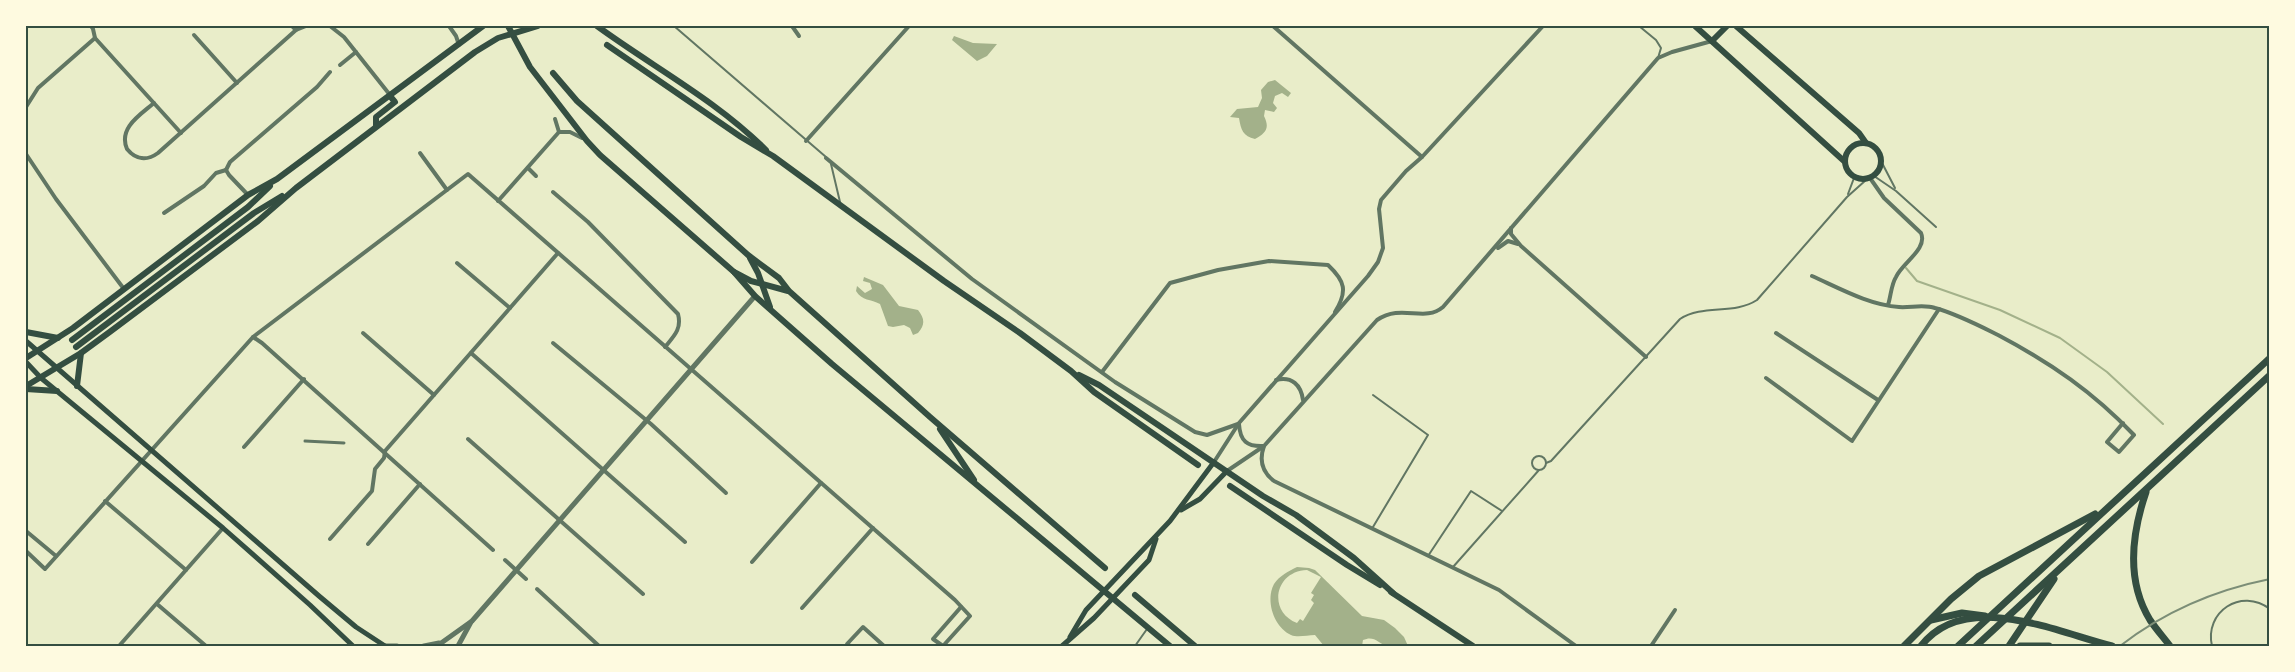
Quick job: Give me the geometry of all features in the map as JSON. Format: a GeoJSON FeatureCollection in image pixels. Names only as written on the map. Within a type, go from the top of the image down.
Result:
{"type":"FeatureCollection","features":[{"type":"Feature","properties":{"kind":"highway"},"geometry":{"type":"LineString","coordinates":[[1958,646],[2270,358]]}},
{"type":"Feature","properties":{"kind":"highway"},"geometry":{"type":"LineString","coordinates":[[1978,645],[2270,375]]}},
{"type":"Feature","properties":{"kind":"highway"},"geometry":{"type":"LineString","coordinates":[[2146,490],[2137,524],[2134,568],[2139,595],[2150,619],[2170,646]]}},
{"type":"Feature","properties":{"kind":"highway"},"geometry":{"type":"LineString","coordinates":[[1904,646],[1951,599],[1979,576],[2105,508]]}},
{"type":"Feature","properties":{"kind":"highway"},"geometry":{"type":"LineString","coordinates":[[2009,646],[2059,572]]}},
{"type":"Feature","properties":{"kind":"highway"},"geometry":{"type":"LineString","coordinates":[[1928,621],[1971,612],[2015,620],[2112,646]]}},
{"type":"Feature","properties":{"kind":"highway"},"geometry":{"type":"LineString","coordinates":[[1921,646],[1933,632],[1942,626],[1987,616]]}},
{"type":"Feature","properties":{"kind":"highway"},"geometry":{"type":"LineString","coordinates":[[2020,646],[2049,646]]}},
{"type":"Feature","properties":{"kind":"main road"},"geometry":{"type":"LineString","coordinates":[[72,340],[248,207],[277,180],[483,26]]}},
{"type":"Feature","properties":{"kind":"main road"},"geometry":{"type":"LineString","coordinates":[[508,26],[530,67],[587,141],[618,171],[734,272],[755,296],[832,364],[1170,646]]}},
{"type":"Feature","properties":{"kind":"main road"},"geometry":{"type":"LineString","coordinates":[[26,387],[81,353],[258,221],[296,188],[481,48],[493,40],[538,26]]}},
{"type":"Feature","properties":{"kind":"main road"},"geometry":{"type":"LineString","coordinates":[[597,26],[736,122],[773,156]]}},
{"type":"Feature","properties":{"kind":"main road"},"geometry":{"type":"LineString","coordinates":[[1695,26],[1844,161]]}},
{"type":"Feature","properties":{"kind":"main road"},"geometry":{"type":"LineString","coordinates":[[1712,41],[1726,26]]}},
{"type":"Feature","properties":{"kind":"main road"},"geometry":{"type":"LineString","coordinates":[[1736,26],[1859,133],[1866,143],[1877,149],[1881,167],[1870,178],[1854,178],[1846,171],[1845,154],[1853,145],[1866,143]]}},
{"type":"Feature","properties":{"kind":"main road"},"geometry":{"type":"LineString","coordinates":[[607,45],[741,137],[773,156],[1071,371],[1094,392],[1198,465]]}},
{"type":"Feature","properties":{"kind":"main road"},"geometry":{"type":"LineString","coordinates":[[553,73],[577,101],[748,255],[779,278],[789,291],[930,417],[1105,568]]}},
{"type":"Feature","properties":{"kind":"main road"},"geometry":{"type":"LineString","coordinates":[[376,126],[375,117],[395,102],[390,96]]}},
{"type":"Feature","properties":{"kind":"main road"},"geometry":{"type":"LineString","coordinates":[[26,357],[59,338],[248,195],[277,180]]}},
{"type":"Feature","properties":{"kind":"main road"},"geometry":{"type":"LineString","coordinates":[[76,346],[254,213],[296,188]]}},
{"type":"Feature","properties":{"kind":"main road"},"geometry":{"type":"LineString","coordinates":[[748,255],[763,284],[770,309]]}},
{"type":"Feature","properties":{"kind":"main road"},"geometry":{"type":"LineString","coordinates":[[734,272],[751,281],[789,291]]}},
{"type":"Feature","properties":{"kind":"main road"},"geometry":{"type":"LineString","coordinates":[[755,296],[763,284]]}},
{"type":"Feature","properties":{"kind":"main road"},"geometry":{"type":"LineString","coordinates":[[26,332],[59,338]]}},
{"type":"Feature","properties":{"kind":"main road"},"geometry":{"type":"LineString","coordinates":[[26,341],[356,627],[385,646]]}},
{"type":"Feature","properties":{"kind":"main road"},"geometry":{"type":"LineString","coordinates":[[77,387],[81,353]]}},
{"type":"Feature","properties":{"kind":"main road"},"geometry":{"type":"LineString","coordinates":[[26,362],[41,378],[223,528],[353,646]]}},
{"type":"Feature","properties":{"kind":"main road"},"geometry":{"type":"LineString","coordinates":[[1071,371],[1100,385],[1296,515],[1354,558],[1393,593]]}},
{"type":"Feature","properties":{"kind":"main road"},"geometry":{"type":"LineString","coordinates":[[26,387],[57,391]]}},
{"type":"Feature","properties":{"kind":"main road"},"geometry":{"type":"LineString","coordinates":[[930,417],[949,441],[978,486]]}},
{"type":"Feature","properties":{"kind":"main road"},"geometry":{"type":"LineString","coordinates":[[1070,637],[1086,610],[1157,537],[1214,462]]}},
{"type":"Feature","properties":{"kind":"main road"},"geometry":{"type":"LineString","coordinates":[[1179,511],[1200,499],[1227,471]]}},
{"type":"Feature","properties":{"kind":"main road"},"geometry":{"type":"LineString","coordinates":[[1230,486],[1473,646]]}},
{"type":"Feature","properties":{"kind":"main road"},"geometry":{"type":"LineString","coordinates":[[223,528],[230,519]]}},
{"type":"Feature","properties":{"kind":"main road"},"geometry":{"type":"LineString","coordinates":[[1062,646],[1094,618],[1149,560],[1157,537]]}},
{"type":"Feature","properties":{"kind":"main road"},"geometry":{"type":"LineString","coordinates":[[1135,595],[1195,646]]}},
{"type":"Feature","properties":{"kind":"street"},"geometry":{"type":"LineString","coordinates":[[91,26],[95,38],[181,133]]}},
{"type":"Feature","properties":{"kind":"street"},"geometry":{"type":"LineString","coordinates":[[292,26],[296,30]]}},
{"type":"Feature","properties":{"kind":"street"},"geometry":{"type":"LineString","coordinates":[[154,103],[126,130],[124,141],[129,152],[139,158],[151,158],[296,30],[306,26]]}},
{"type":"Feature","properties":{"kind":"street"},"geometry":{"type":"LineString","coordinates":[[330,26],[344,37],[390,96]]}},
{"type":"Feature","properties":{"kind":"street"},"geometry":{"type":"LineString","coordinates":[[449,26],[459,45]]}},
{"type":"Feature","properties":{"kind":"street"},"geometry":{"type":"LineString","coordinates":[[792,26],[799,36]]}},
{"type":"Feature","properties":{"kind":"street"},"geometry":{"type":"LineString","coordinates":[[806,141],[909,26]]}},
{"type":"Feature","properties":{"kind":"street"},"geometry":{"type":"LineString","coordinates":[[1273,26],[1422,157]]}},
{"type":"Feature","properties":{"kind":"street"},"geometry":{"type":"LineString","coordinates":[[1214,462],[1239,423],[1331,317],[1360,288],[1380,257],[1383,245],[1379,208],[1381,200],[1543,26]]}},
{"type":"Feature","properties":{"kind":"street"},"geometry":{"type":"LineString","coordinates":[[194,35],[237,83]]}},
{"type":"Feature","properties":{"kind":"street"},"geometry":{"type":"LineString","coordinates":[[26,107],[38,88],[95,38]]}},
{"type":"Feature","properties":{"kind":"street"},"geometry":{"type":"LineString","coordinates":[[1227,471],[1264,446],[1376,321],[1395,312],[1425,314],[1438,311],[1488,257],[1658,58],[1712,41]]}},
{"type":"Feature","properties":{"kind":"street"},"geometry":{"type":"LineString","coordinates":[[340,65],[356,52]]}},
{"type":"Feature","properties":{"kind":"street"},"geometry":{"type":"LineString","coordinates":[[164,213],[204,186],[216,173],[226,170],[230,162],[317,87],[330,72]]}},
{"type":"Feature","properties":{"kind":"street"},"geometry":{"type":"LineString","coordinates":[[555,120],[559,132]]}},
{"type":"Feature","properties":{"kind":"street"},"geometry":{"type":"LineString","coordinates":[[498,201],[559,132],[570,132],[587,141]]}},
{"type":"Feature","properties":{"kind":"street"},"geometry":{"type":"LineString","coordinates":[[420,153],[447,190]]}},
{"type":"Feature","properties":{"kind":"street"},"geometry":{"type":"LineString","coordinates":[[26,154],[56,200],[124,290]]}},
{"type":"Feature","properties":{"kind":"street"},"geometry":{"type":"LineString","coordinates":[[826,158],[972,279],[1102,372],[1195,432],[1207,435],[1239,423]]}},
{"type":"Feature","properties":{"kind":"street"},"geometry":{"type":"LineString","coordinates":[[528,168],[536,176]]}},
{"type":"Feature","properties":{"kind":"street"},"geometry":{"type":"LineString","coordinates":[[226,170],[248,195]]}},
{"type":"Feature","properties":{"kind":"street"},"geometry":{"type":"LineString","coordinates":[[26,550],[45,569],[253,337],[468,174],[955,600],[970,616],[943,646],[937,645],[933,639],[961,608]]}},
{"type":"Feature","properties":{"kind":"street"},"geometry":{"type":"LineString","coordinates":[[1870,178],[1884,198],[1921,233],[1923,238],[1896,277],[1888,305]]}},
{"type":"Feature","properties":{"kind":"street"},"geometry":{"type":"LineString","coordinates":[[553,192],[588,222],[678,314],[680,322],[677,332],[665,346]]}},
{"type":"Feature","properties":{"kind":"street"},"geometry":{"type":"LineString","coordinates":[[1512,227],[1511,234],[1521,246],[1646,357]]}},
{"type":"Feature","properties":{"kind":"street"},"geometry":{"type":"LineString","coordinates":[[1488,257],[1505,242],[1513,242],[1521,246]]}},
{"type":"Feature","properties":{"kind":"street"},"geometry":{"type":"LineString","coordinates":[[330,539],[372,491],[375,468],[384,458],[385,451],[558,253]]}},
{"type":"Feature","properties":{"kind":"street"},"geometry":{"type":"LineString","coordinates":[[1102,372],[1170,284],[1218,270],[1269,261],[1328,265],[1341,281],[1344,290],[1342,300],[1331,317]]}},
{"type":"Feature","properties":{"kind":"street"},"geometry":{"type":"LineString","coordinates":[[457,263],[510,308]]}},
{"type":"Feature","properties":{"kind":"street"},"geometry":{"type":"LineString","coordinates":[[1812,276],[1867,299],[1888,305],[1939,309],[1965,319],[2040,357],[2081,385],[2107,407],[2123,423],[2134,435],[2119,452],[2107,442],[2123,423]]}},
{"type":"Feature","properties":{"kind":"street"},"geometry":{"type":"LineString","coordinates":[[458,646],[472,621],[755,296]]}},
{"type":"Feature","properties":{"kind":"street"},"geometry":{"type":"LineString","coordinates":[[1766,378],[1852,441],[1939,309]]}},
{"type":"Feature","properties":{"kind":"street"},"geometry":{"type":"LineString","coordinates":[[363,333],[434,395]]}},
{"type":"Feature","properties":{"kind":"street"},"geometry":{"type":"LineString","coordinates":[[1776,333],[1878,400]]}},
{"type":"Feature","properties":{"kind":"street"},"geometry":{"type":"LineString","coordinates":[[253,337],[262,342],[304,379],[493,550]]}},
{"type":"Feature","properties":{"kind":"street"},"geometry":{"type":"LineString","coordinates":[[553,343],[647,420],[726,493]]}},
{"type":"Feature","properties":{"kind":"street"},"geometry":{"type":"LineString","coordinates":[[471,353],[685,542]]}},
{"type":"Feature","properties":{"kind":"street"},"geometry":{"type":"LineString","coordinates":[[244,447],[304,379]]}},
{"type":"Feature","properties":{"kind":"street"},"geometry":{"type":"LineString","coordinates":[[1276,380],[1294,382],[1300,389],[1304,401]]}},
{"type":"Feature","properties":{"kind":"street"},"geometry":{"type":"LineString","coordinates":[[1239,423],[1241,436],[1246,443],[1253,446],[1264,446]]}},
{"type":"Feature","properties":{"kind":"street"},"geometry":{"type":"LineString","coordinates":[[468,439],[644,594]]}},
{"type":"Feature","properties":{"kind":"street"},"geometry":{"type":"LineString","coordinates":[[305,441],[344,443]]}},
{"type":"Feature","properties":{"kind":"street"},"geometry":{"type":"LineString","coordinates":[[1264,446],[1261,458],[1269,477],[1508,596],[1576,646]]}},
{"type":"Feature","properties":{"kind":"street"},"geometry":{"type":"LineString","coordinates":[[752,562],[821,483]]}},
{"type":"Feature","properties":{"kind":"street"},"geometry":{"type":"LineString","coordinates":[[368,544],[420,484]]}},
{"type":"Feature","properties":{"kind":"street"},"geometry":{"type":"LineString","coordinates":[[105,501],[186,570]]}},
{"type":"Feature","properties":{"kind":"street"},"geometry":{"type":"LineString","coordinates":[[119,646],[223,528]]}},
{"type":"Feature","properties":{"kind":"street"},"geometry":{"type":"LineString","coordinates":[[802,608],[873,528]]}},
{"type":"Feature","properties":{"kind":"street"},"geometry":{"type":"LineString","coordinates":[[26,531],[56,556]]}},
{"type":"Feature","properties":{"kind":"street"},"geometry":{"type":"LineString","coordinates":[[505,560],[526,579]]}},
{"type":"Feature","properties":{"kind":"street"},"geometry":{"type":"LineString","coordinates":[[537,589],[599,646]]}},
{"type":"Feature","properties":{"kind":"street"},"geometry":{"type":"LineString","coordinates":[[156,604],[206,646]]}},
{"type":"Feature","properties":{"kind":"street"},"geometry":{"type":"LineString","coordinates":[[1651,646],[1675,610]]}},
{"type":"Feature","properties":{"kind":"street"},"geometry":{"type":"LineString","coordinates":[[436,646],[472,621]]}},
{"type":"Feature","properties":{"kind":"street"},"geometry":{"type":"LineString","coordinates":[[850,646],[847,644],[862,627],[884,646]]}},
{"type":"Feature","properties":{"kind":"street"},"geometry":{"type":"LineString","coordinates":[[424,646],[444,642]]}},
{"type":"Feature","properties":{"kind":"street"},"geometry":{"type":"LineString","coordinates":[[385,646],[397,646]]}},
{"type":"Feature","properties":{"kind":"lane"},"geometry":{"type":"LineString","coordinates":[[674,26],[826,158],[833,168],[841,206]]}},
{"type":"Feature","properties":{"kind":"lane"},"geometry":{"type":"LineString","coordinates":[[1639,26],[1659,44],[1661,48],[1658,58]]}},
{"type":"Feature","properties":{"kind":"lane"},"geometry":{"type":"LineString","coordinates":[[1881,161],[1896,190]]}},
{"type":"Feature","properties":{"kind":"lane"},"geometry":{"type":"LineString","coordinates":[[1847,197],[1854,178]]}},
{"type":"Feature","properties":{"kind":"lane"},"geometry":{"type":"LineString","coordinates":[[1453,567],[1539,470],[1543,469],[1546,463],[1684,317],[1692,313],[1743,306],[1757,300],[1847,197],[1870,178],[1896,190],[1936,227]]}},
{"type":"Feature","properties":{"kind":"lane"},"geometry":{"type":"LineString","coordinates":[[1372,530],[1428,435],[1373,395]]}},
{"type":"Feature","properties":{"kind":"lane"},"geometry":{"type":"LineString","coordinates":[[1539,470],[1533,466],[1534,458],[1543,457],[1546,463]]}},
{"type":"Feature","properties":{"kind":"lane"},"geometry":{"type":"LineString","coordinates":[[1428,557],[1471,491],[1502,511]]}},
{"type":"Feature","properties":{"kind":"lane"},"geometry":{"type":"LineString","coordinates":[[2212,646],[2211,627],[2216,616],[2225,607],[2248,600],[2270,609]]}},
{"type":"Feature","properties":{"kind":"lane"},"geometry":{"type":"LineString","coordinates":[[1135,646],[1148,628]]}},
{"type":"Feature","properties":{"kind":"shaded area"},"geometry":{"type":"Polygon","coordinates":[[[954,36],[973,43],[997,44],[987,56],[977,61],[952,40],[954,36]]]}},
{"type":"Feature","properties":{"kind":"shaded area"},"geometry":{"type":"Polygon","coordinates":[[[1275,80],[1291,93],[1288,97],[1282,93],[1275,96],[1273,103],[1277,108],[1274,112],[1265,110],[1266,130],[1255,139],[1251,138],[1243,132],[1239,118],[1230,117],[1237,109],[1258,107],[1262,98],[1261,90],[1268,82],[1275,80]]]}},
{"type":"Feature","properties":{"kind":"shaded area"},"geometry":{"type":"Polygon","coordinates":[[[864,277],[883,285],[899,306],[918,310],[923,322],[918,333],[913,335],[910,328],[904,325],[888,326],[880,304],[864,298],[856,291],[857,286],[865,293],[872,289],[870,283],[863,281],[864,277]]]}},
{"type":"Feature","properties":{"kind":"shaded area"},"geometry":{"type":"Polygon","coordinates":[[[1297,567],[1315,570],[1362,616],[1384,620],[1404,637],[1408,646],[1389,647],[1370,638],[1363,640],[1362,646],[1324,646],[1315,635],[1297,636],[1285,631],[1273,613],[1271,591],[1274,584],[1284,574],[1297,567]],[[1307,570],[1296,572],[1282,584],[1279,592],[1281,610],[1297,623],[1300,619],[1303,621],[1314,603],[1311,600],[1314,595],[1311,593],[1321,577],[1307,570]]]}},
{"type":"Feature","properties":{"kind":"waterway"},"geometry":{"type":"LineString","coordinates":[[1906,268],[1917,281],[2000,310],[2060,338],[2107,372],[2163,424]]}},
{"type":"Feature","properties":{"kind":"railway"},"geometry":{"type":"LineString","coordinates":[[2120,646],[2173,612],[2230,589],[2270,579]]}}]}
